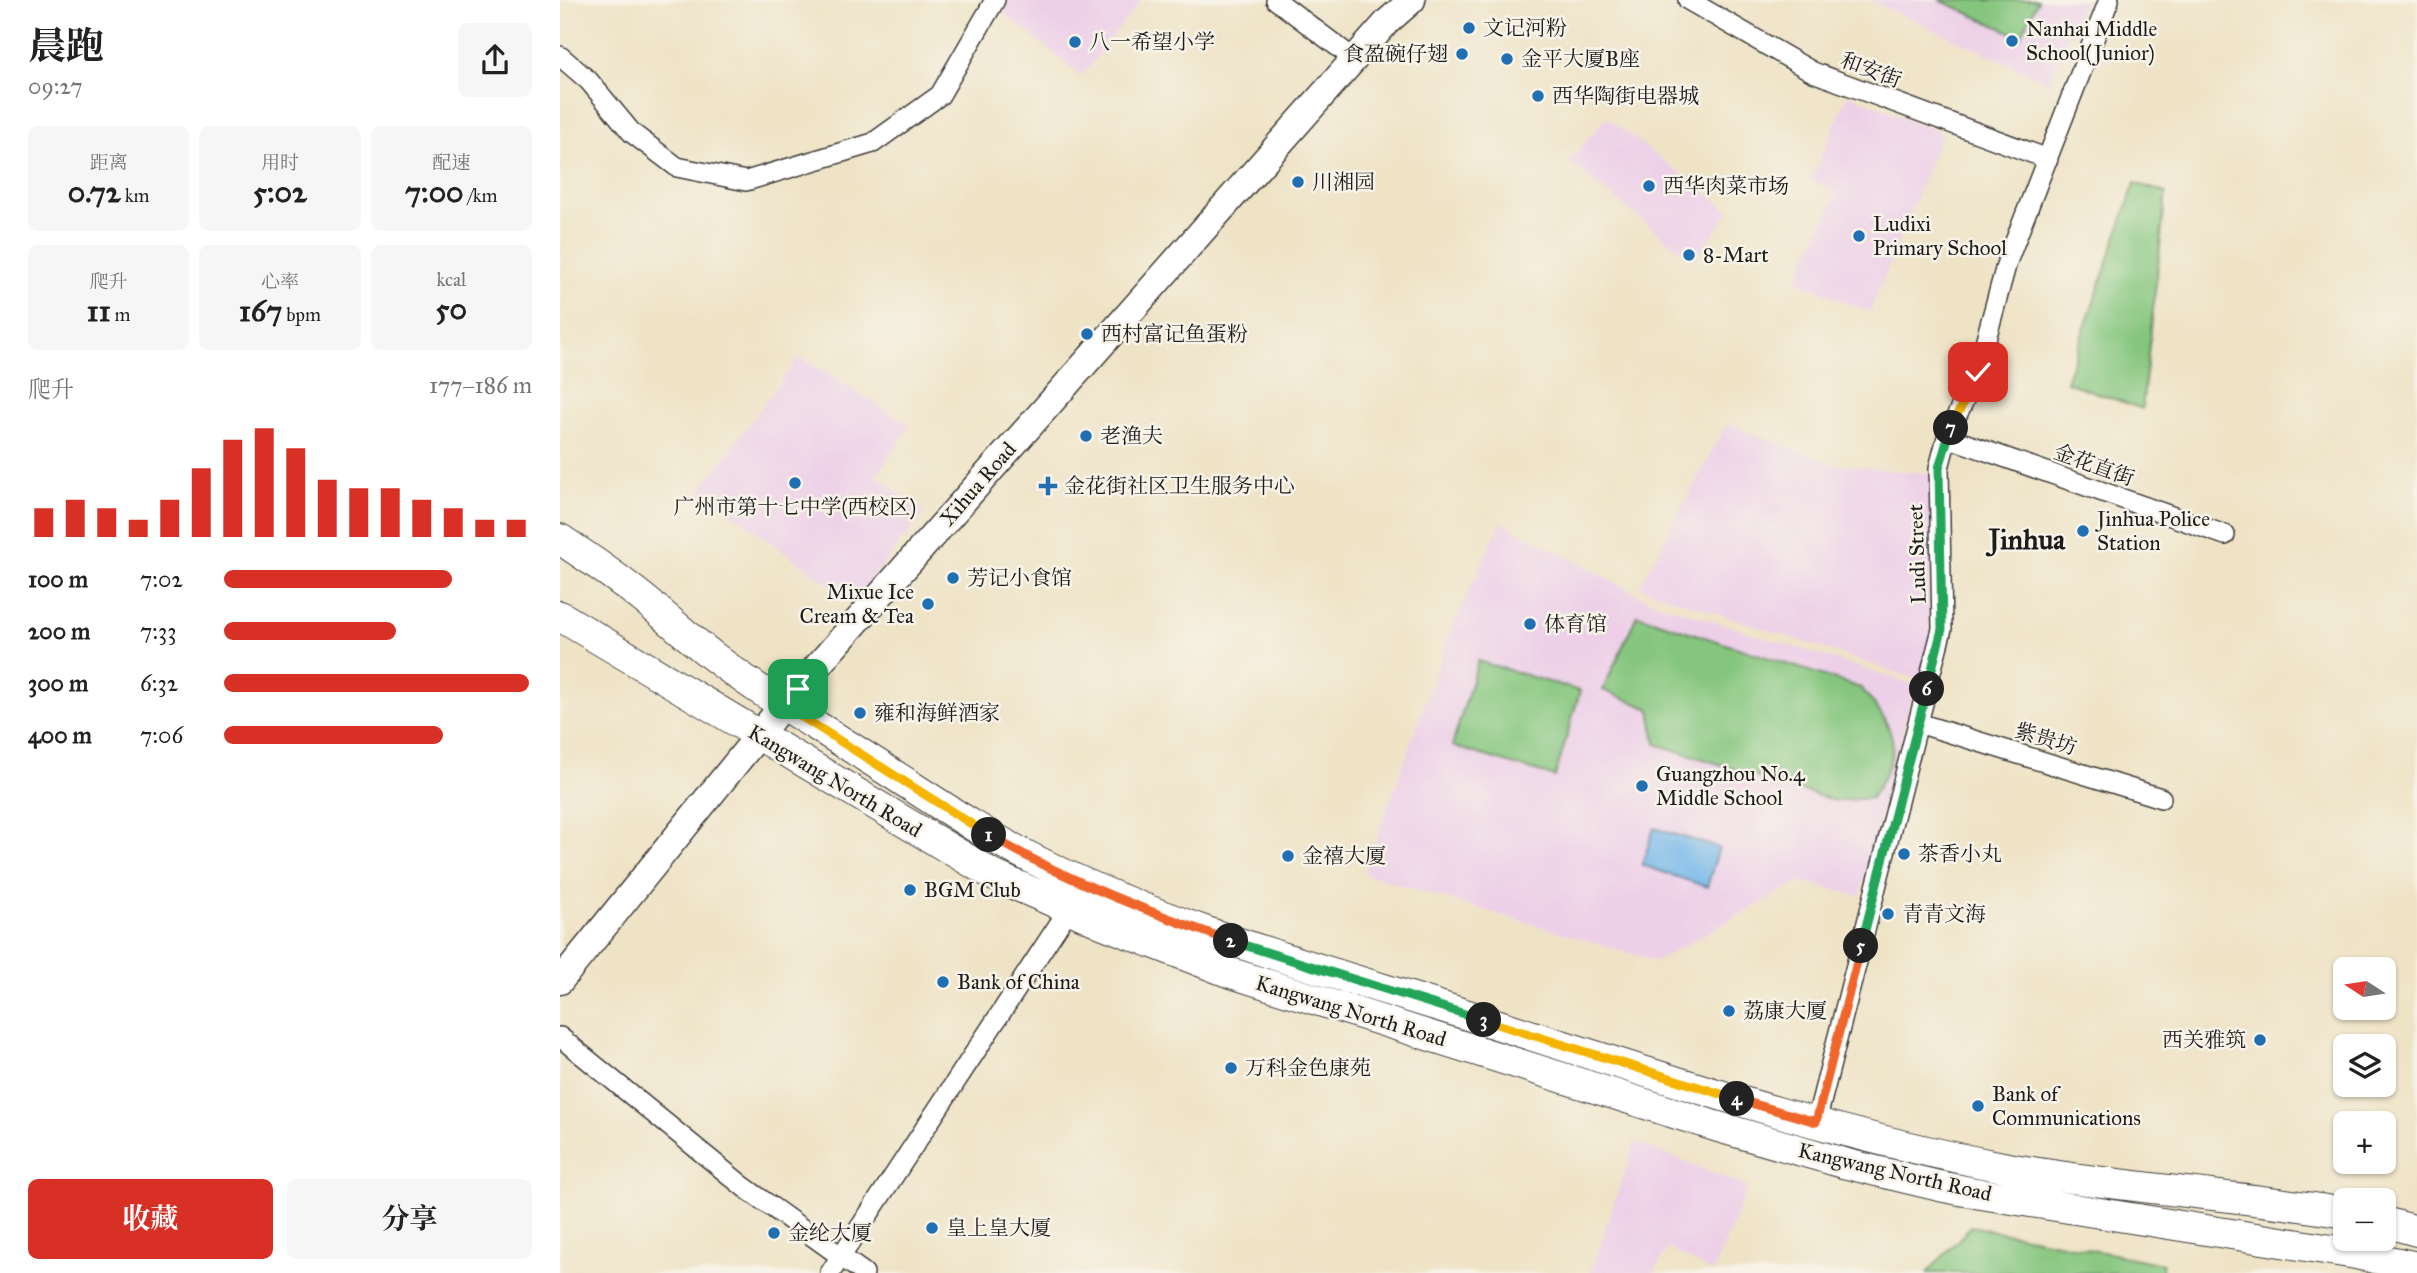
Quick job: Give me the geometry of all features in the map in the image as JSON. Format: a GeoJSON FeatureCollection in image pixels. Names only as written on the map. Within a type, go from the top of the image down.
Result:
{"type":"FeatureCollection","features":[{"type":"Feature","properties":{"kind":"main road","name":"Kangwang North Road"},"geometry":{"type":"LineString","coordinates":[[560,538],[631,589],[715,658],[783,705],[1000,842],[1157,915],[1249,947],[1816,1122],[1913,1147],[2043,1174],[2333,1211]]}},
{"type":"Feature","properties":{"kind":"main road","name":"Kangwang North Road"},"geometry":{"type":"LineString","coordinates":[[560,616],[995,876],[1069,909],[1228,972],[1715,1126],[1836,1161],[1970,1192],[2356,1254],[2417,1267]]}},
{"type":"Feature","properties":{"kind":"main road"},"geometry":{"type":"LineString","coordinates":[[2396,1225],[2417,1231]]}},
{"type":"Feature","properties":{"kind":"street"},"geometry":{"type":"LineString","coordinates":[[560,56],[589,81],[632,133],[677,167],[746,181],[873,143],[940,95],[995,0]]}},
{"type":"Feature","properties":{"kind":"street"},"geometry":{"type":"LineString","coordinates":[[1276,0],[1354,59]]}},
{"type":"Feature","properties":{"kind":"street","name":"Xihua Road"},"geometry":{"type":"LineString","coordinates":[[560,981],[783,705],[1387,22],[1412,0]]}},
{"type":"Feature","properties":{"kind":"street","name":"和安街"},"geometry":{"type":"LineString","coordinates":[[1688,0],[1813,72],[2049,159]]}},
{"type":"Feature","properties":{"kind":"street","name":"Ludi Street"},"geometry":{"type":"LineString","coordinates":[[1816,1122],[1942,629],[1938,489],[1939,468],[1947,437],[1978,372],[2007,262],[2109,0]]}},
{"type":"Feature","properties":{"kind":"street","name":"金花直街"},"geometry":{"type":"LineString","coordinates":[[1947,437],[2225,536]]}},
{"type":"Feature","properties":{"kind":"street","name":"紫贵坊"},"geometry":{"type":"LineString","coordinates":[[1918,723],[2161,798]]}},
{"type":"Feature","properties":{"kind":"street"},"geometry":{"type":"LineString","coordinates":[[821,774],[815,759],[816,750],[823,743],[842,742]]}},
{"type":"Feature","properties":{"kind":"street"},"geometry":{"type":"LineString","coordinates":[[836,1265],[1069,909]]}},
{"type":"Feature","properties":{"kind":"street"},"geometry":{"type":"LineString","coordinates":[[560,1037],[836,1265],[864,1273]]}},
{"type":"Feature","properties":{"kind":"shaded area","name":"八一希望小学"},"geometry":{"type":"Polygon","coordinates":[[[1003,0],[1141,0],[1082,76],[998,8],[1003,0]]]}},
{"type":"Feature","properties":{"kind":"shaded area","name":"Nanhai Middle School(Junior)"},"geometry":{"type":"Polygon","coordinates":[[[1869,0],[2085,0],[2048,82],[1869,0]]]}},
{"type":"Feature","properties":{"kind":"shaded area","name":"Ludixi Primary School"},"geometry":{"type":"Polygon","coordinates":[[[1848,94],[1942,133],[1870,312],[1796,280],[1837,193],[1811,180],[1848,94]]]}},
{"type":"Feature","properties":{"kind":"shaded area","name":"西华肉菜市场"},"geometry":{"type":"Polygon","coordinates":[[[1606,117],[1730,211],[1693,261],[1569,162],[1606,117]]]}},
{"type":"Feature","properties":{"kind":"shaded area","name":"广州市第十七中学(西校区)"},"geometry":{"type":"Polygon","coordinates":[[[799,357],[910,425],[876,476],[925,512],[853,602],[700,490],[799,357]]]}},
{"type":"Feature","properties":{"kind":"shaded area"},"geometry":{"type":"Polygon","coordinates":[[[1727,424],[1833,464],[1931,474],[1934,625],[1922,681],[1639,587],[1727,424]]]}},
{"type":"Feature","properties":{"kind":"shaded area","name":"Guangzhou No.4 Middle School"},"geometry":{"type":"Polygon","coordinates":[[[1501,522],[1650,601],[1915,685],[1860,896],[1801,881],[1656,961],[1364,874],[1451,630],[1501,522]]]}},
{"type":"Feature","properties":{"kind":"shaded area"},"geometry":{"type":"Polygon","coordinates":[[[1635,1142],[1748,1187],[1713,1272],[1667,1248],[1654,1273],[1590,1273],[1635,1142]]]}},
{"type":"Feature","properties":{"kind":"green space"},"geometry":{"type":"Polygon","coordinates":[[[1939,0],[2038,0],[2021,37],[1939,0]]]}},
{"type":"Feature","properties":{"kind":"green space"},"geometry":{"type":"Polygon","coordinates":[[[2135,183],[2166,193],[2142,409],[2066,382],[2135,183]]]}},
{"type":"Feature","properties":{"kind":"green space"},"geometry":{"type":"Polygon","coordinates":[[[1637,615],[1861,688],[1883,717],[1892,741],[1889,766],[1871,798],[1835,801],[1656,744],[1650,709],[1603,690],[1637,615]]]}},
{"type":"Feature","properties":{"kind":"green space"},"geometry":{"type":"Polygon","coordinates":[[[1478,661],[1580,691],[1555,777],[1452,746],[1478,661]]]}},
{"type":"Feature","properties":{"kind":"green space"},"geometry":{"type":"Polygon","coordinates":[[[1971,1226],[2163,1264],[2161,1273],[1927,1273],[1971,1226]]]}},
{"type":"Feature","properties":{"kind":"water"},"geometry":{"type":"Polygon","coordinates":[[[1654,828],[1719,848],[1707,887],[1642,865],[1654,828]]]}},
{"type":"Feature","properties":{"kind":"place","name":"文记河粉"},"geometry":{"type":"Point","coordinates":[1469,28]}},
{"type":"Feature","properties":{"kind":"place","name":"Nanhai Middle School(Junior)"},"geometry":{"type":"Point","coordinates":[2012,41]}},
{"type":"Feature","properties":{"kind":"place","name":"八一希望小学"},"geometry":{"type":"Point","coordinates":[1075,42]}},
{"type":"Feature","properties":{"kind":"place","name":"食盈碗仔翅"},"geometry":{"type":"Point","coordinates":[1462,54]}},
{"type":"Feature","properties":{"kind":"place","name":"金平大厦B座"},"geometry":{"type":"Point","coordinates":[1507,59]}},
{"type":"Feature","properties":{"kind":"place","name":"西华陶街电器城"},"geometry":{"type":"Point","coordinates":[1538,96]}},
{"type":"Feature","properties":{"kind":"place","name":"川湘园"},"geometry":{"type":"Point","coordinates":[1298,182]}},
{"type":"Feature","properties":{"kind":"place","name":"西华肉菜市场"},"geometry":{"type":"Point","coordinates":[1649,186]}},
{"type":"Feature","properties":{"kind":"place","name":"Ludixi Primary School"},"geometry":{"type":"Point","coordinates":[1859,236]}},
{"type":"Feature","properties":{"kind":"place","name":"8-Mart"},"geometry":{"type":"Point","coordinates":[1689,255]}},
{"type":"Feature","properties":{"kind":"place","name":"西村富记鱼蛋粉"},"geometry":{"type":"Point","coordinates":[1087,334]}},
{"type":"Feature","properties":{"kind":"place","name":"老渔夫"},"geometry":{"type":"Point","coordinates":[1086,436]}},
{"type":"Feature","properties":{"kind":"place","name":"广州市第十七中学(西校区)"},"geometry":{"type":"Point","coordinates":[795,483]}},
{"type":"Feature","properties":{"kind":"place","name":"金花街社区卫生服务中心"},"geometry":{"type":"Point","coordinates":[1048,486]}},
{"type":"Feature","properties":{"kind":"place","name":"Jinhua Police Station"},"geometry":{"type":"Point","coordinates":[2083,531]}},
{"type":"Feature","properties":{"kind":"place","name":"芳记小食馆"},"geometry":{"type":"Point","coordinates":[953,578]}},
{"type":"Feature","properties":{"kind":"place","name":"Mixue Ice Cream & Tea"},"geometry":{"type":"Point","coordinates":[928,604]}},
{"type":"Feature","properties":{"kind":"place","name":"体育馆"},"geometry":{"type":"Point","coordinates":[1530,624]}},
{"type":"Feature","properties":{"kind":"place","name":"雍和海鲜酒家"},"geometry":{"type":"Point","coordinates":[860,713]}},
{"type":"Feature","properties":{"kind":"place","name":"Guangzhou No.4 Middle School"},"geometry":{"type":"Point","coordinates":[1642,786]}},
{"type":"Feature","properties":{"kind":"place","name":"茶香小丸"},"geometry":{"type":"Point","coordinates":[1904,854]}},
{"type":"Feature","properties":{"kind":"place","name":"金禧大厦"},"geometry":{"type":"Point","coordinates":[1288,856]}},
{"type":"Feature","properties":{"kind":"place","name":"BGM Club"},"geometry":{"type":"Point","coordinates":[910,890]}},
{"type":"Feature","properties":{"kind":"place","name":"青青文海"},"geometry":{"type":"Point","coordinates":[1888,914]}},
{"type":"Feature","properties":{"kind":"place","name":"Bank of China"},"geometry":{"type":"Point","coordinates":[943,982]}},
{"type":"Feature","properties":{"kind":"place","name":"荔康大厦"},"geometry":{"type":"Point","coordinates":[1729,1011]}},
{"type":"Feature","properties":{"kind":"place","name":"西关雅筑"},"geometry":{"type":"Point","coordinates":[2260,1040]}},
{"type":"Feature","properties":{"kind":"place","name":"万科金色康苑"},"geometry":{"type":"Point","coordinates":[1231,1068]}},
{"type":"Feature","properties":{"kind":"place","name":"Bank of Communications"},"geometry":{"type":"Point","coordinates":[1978,1106]}},
{"type":"Feature","properties":{"kind":"place","name":"皇上皇大厦"},"geometry":{"type":"Point","coordinates":[932,1228]}},
{"type":"Feature","properties":{"kind":"place","name":"金纶大厦"},"geometry":{"type":"Point","coordinates":[774,1233]}},
{"type":"Feature","properties":{"kind":"district","name":"Jinhua"},"geometry":{"type":"Point","coordinates":[2027,539]}},
{"type":"Feature","properties":{"kind":"route"},"geometry":{"type":"LineString","coordinates":[[798,689],[783,705],[950,811],[1034,860],[1157,915],[1249,947],[1816,1122],[1942,629],[1939,468],[1947,437],[1978,372]]}}]}
